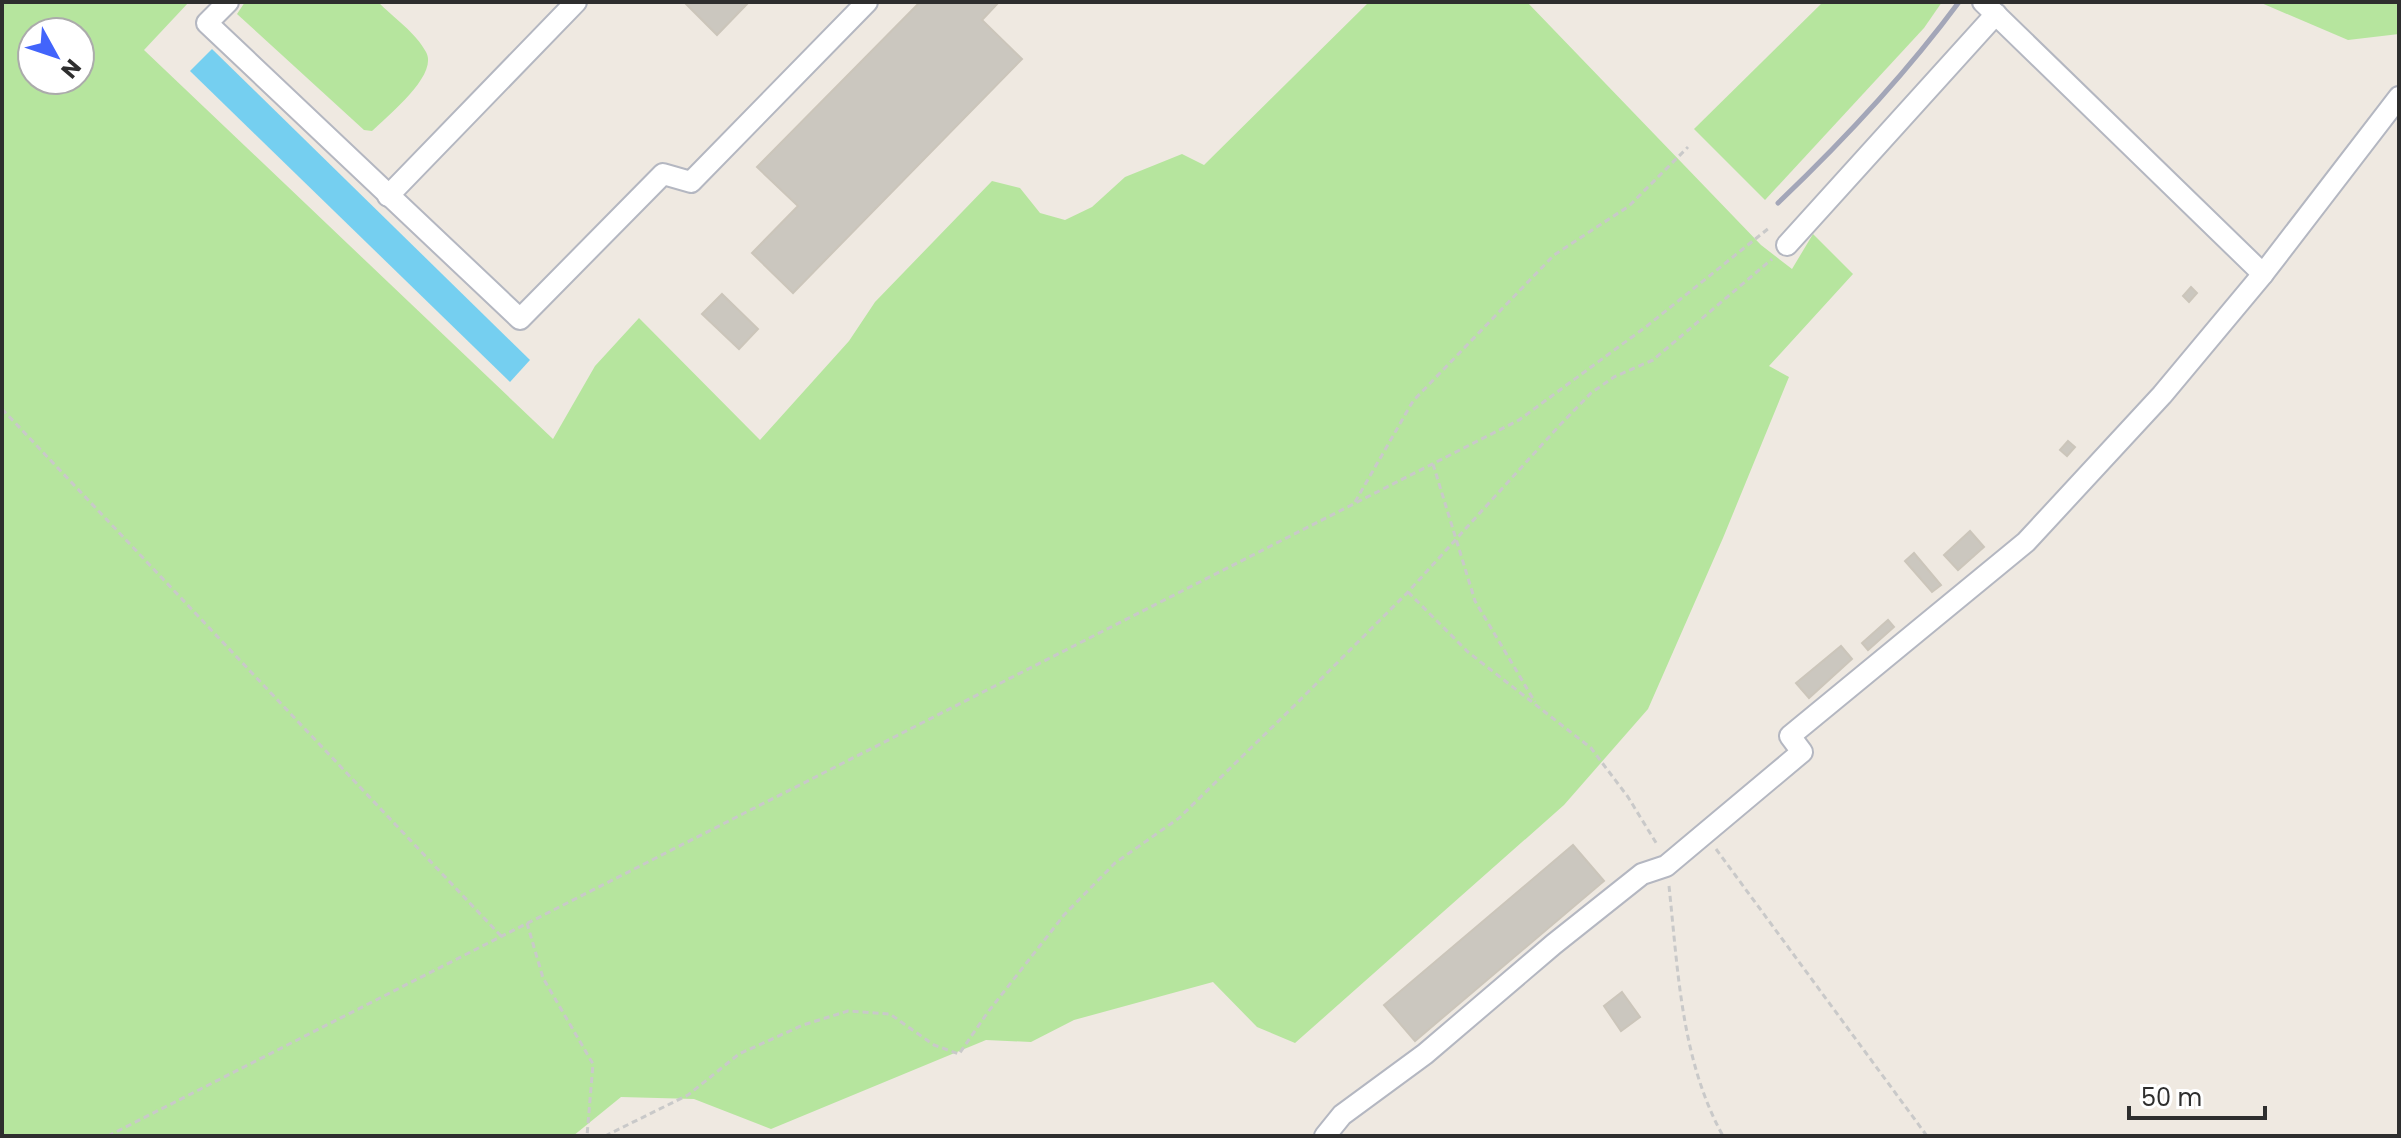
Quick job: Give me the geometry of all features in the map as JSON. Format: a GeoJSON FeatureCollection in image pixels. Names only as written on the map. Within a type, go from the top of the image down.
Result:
{"type":"FeatureCollection","features":[{"type":"Feature","properties":{"kind":"lane"},"geometry":{"type":"LineString","coordinates":[[228,2],[207,23],[520,319],[663,174],[691,182],[867,2]]}},
{"type":"Feature","properties":{"kind":"lane"},"geometry":{"type":"LineString","coordinates":[[388,196],[576,2]]}},
{"type":"Feature","properties":{"kind":"lane"},"geometry":{"type":"LineString","coordinates":[[1787,245],[1989,8],[2263,274]]}},
{"type":"Feature","properties":{"kind":"lane"},"geometry":{"type":"LineString","coordinates":[[1325,1136],[1342,1115],[1425,1054],[1554,944],[1642,874],[1669,864],[1802,752],[1790,736],[2026,542],[2162,395],[2263,274],[2399,97]]}},
{"type":"Feature","properties":{"kind":"path"},"geometry":{"type":"LineString","coordinates":[[1355,502],[1413,401],[1554,255],[1629,206],[1688,147]]}},
{"type":"Feature","properties":{"kind":"path"},"geometry":{"type":"LineString","coordinates":[[108,1136],[1519,420],[1647,326],[1769,228]]}},
{"type":"Feature","properties":{"kind":"path"},"geometry":{"type":"LineString","coordinates":[[605,1136],[688,1095],[739,1054],[803,1025],[848,1011],[890,1014],[934,1045],[959,1054],[1064,915],[1115,863],[1179,818],[1408,592],[1591,393],[1614,377],[1653,360],[1787,245]]}},
{"type":"Feature","properties":{"kind":"path"},"geometry":{"type":"LineString","coordinates":[[2,409],[501,936]]}},
{"type":"Feature","properties":{"kind":"path"},"geometry":{"type":"LineString","coordinates":[[1433,464],[1475,601],[1537,705]]}},
{"type":"Feature","properties":{"kind":"path"},"geometry":{"type":"LineString","coordinates":[[1408,592],[1468,652],[1591,748],[1628,797],[1669,864],[1687,1035],[1711,1115],[1723,1136]]}},
{"type":"Feature","properties":{"kind":"path"},"geometry":{"type":"LineString","coordinates":[[1705,834],[1927,1136]]}},
{"type":"Feature","properties":{"kind":"path"},"geometry":{"type":"LineString","coordinates":[[527,923],[543,978],[593,1064],[587,1136]]}},
{"type":"Feature","properties":{"kind":"green space"},"geometry":{"type":"Polygon","coordinates":[[[2,2],[189,2],[144,50],[553,439],[595,366],[639,318],[760,440],[849,341],[875,302],[992,181],[1020,188],[1040,213],[1065,220],[1092,207],[1125,177],[1182,154],[1204,165],[1369,2],[1527,2],[1761,245],[1792,269],[1813,234],[1853,274],[1769,366],[1789,377],[1648,709],[1564,805],[1295,1043],[1257,1027],[1213,982],[1074,1020],[1031,1042],[986,1040],[771,1129],[694,1099],[621,1097],[573,1136],[2,1136],[2,2]]]}},
{"type":"Feature","properties":{"kind":"green space"},"geometry":{"type":"Polygon","coordinates":[[[245,2],[378,2],[422,45],[428,61],[425,72],[389,116],[372,131],[364,130],[237,14],[245,2]]]}},
{"type":"Feature","properties":{"kind":"green space"},"geometry":{"type":"Polygon","coordinates":[[[1823,2],[1942,2],[1924,28],[1765,200],[1694,129],[1823,2]]]}},
{"type":"Feature","properties":{"kind":"green space"},"geometry":{"type":"Polygon","coordinates":[[[2259,2],[2399,2],[2399,34],[2348,40],[2259,2]]]}},
{"type":"Feature","properties":{"kind":"water"},"geometry":{"type":"Polygon","coordinates":[[[212,49],[530,360],[510,382],[190,71],[212,49]]]}},
{"type":"Feature","properties":{"kind":"building"},"geometry":{"type":"Polygon","coordinates":[[[684,2],[749,2],[717,35],[684,2]]]}},
{"type":"Feature","properties":{"kind":"building"},"geometry":{"type":"Polygon","coordinates":[[[920,2],[999,2],[982,20],[1022,59],[793,293],[752,253],[798,206],[757,167],[920,2]]]}},
{"type":"Feature","properties":{"kind":"building"},"geometry":{"type":"Polygon","coordinates":[[[2191,287],[2197,293],[2189,302],[2183,296],[2191,287]]]}},
{"type":"Feature","properties":{"kind":"building"},"geometry":{"type":"Polygon","coordinates":[[[722,294],[758,329],[739,349],[702,314],[722,294]]]}},
{"type":"Feature","properties":{"kind":"building"},"geometry":{"type":"Polygon","coordinates":[[[2068,441],[2075,447],[2067,456],[2060,450],[2068,441]]]}},
{"type":"Feature","properties":{"kind":"building"},"geometry":{"type":"Polygon","coordinates":[[[1970,531],[1984,547],[1958,570],[1944,555],[1970,531]]]}},
{"type":"Feature","properties":{"kind":"building"},"geometry":{"type":"Polygon","coordinates":[[[1914,553],[1941,585],[1932,592],[1905,561],[1914,553]]]}},
{"type":"Feature","properties":{"kind":"building"},"geometry":{"type":"Polygon","coordinates":[[[1888,620],[1894,627],[1868,650],[1862,643],[1888,620]]]}},
{"type":"Feature","properties":{"kind":"building"},"geometry":{"type":"Polygon","coordinates":[[[1841,646],[1852,659],[1809,698],[1796,683],[1841,646]]]}},
{"type":"Feature","properties":{"kind":"building"},"geometry":{"type":"Polygon","coordinates":[[[1573,845],[1604,881],[1415,1041],[1384,1005],[1573,845]]]}},
{"type":"Feature","properties":{"kind":"building"},"geometry":{"type":"Polygon","coordinates":[[[1622,992],[1640,1017],[1621,1031],[1604,1006],[1622,992]]]}},
{"type":"Feature","properties":{"kind":"railway"},"geometry":{"type":"LineString","coordinates":[[1778,203],[1873,106],[1959,2]]}}]}
